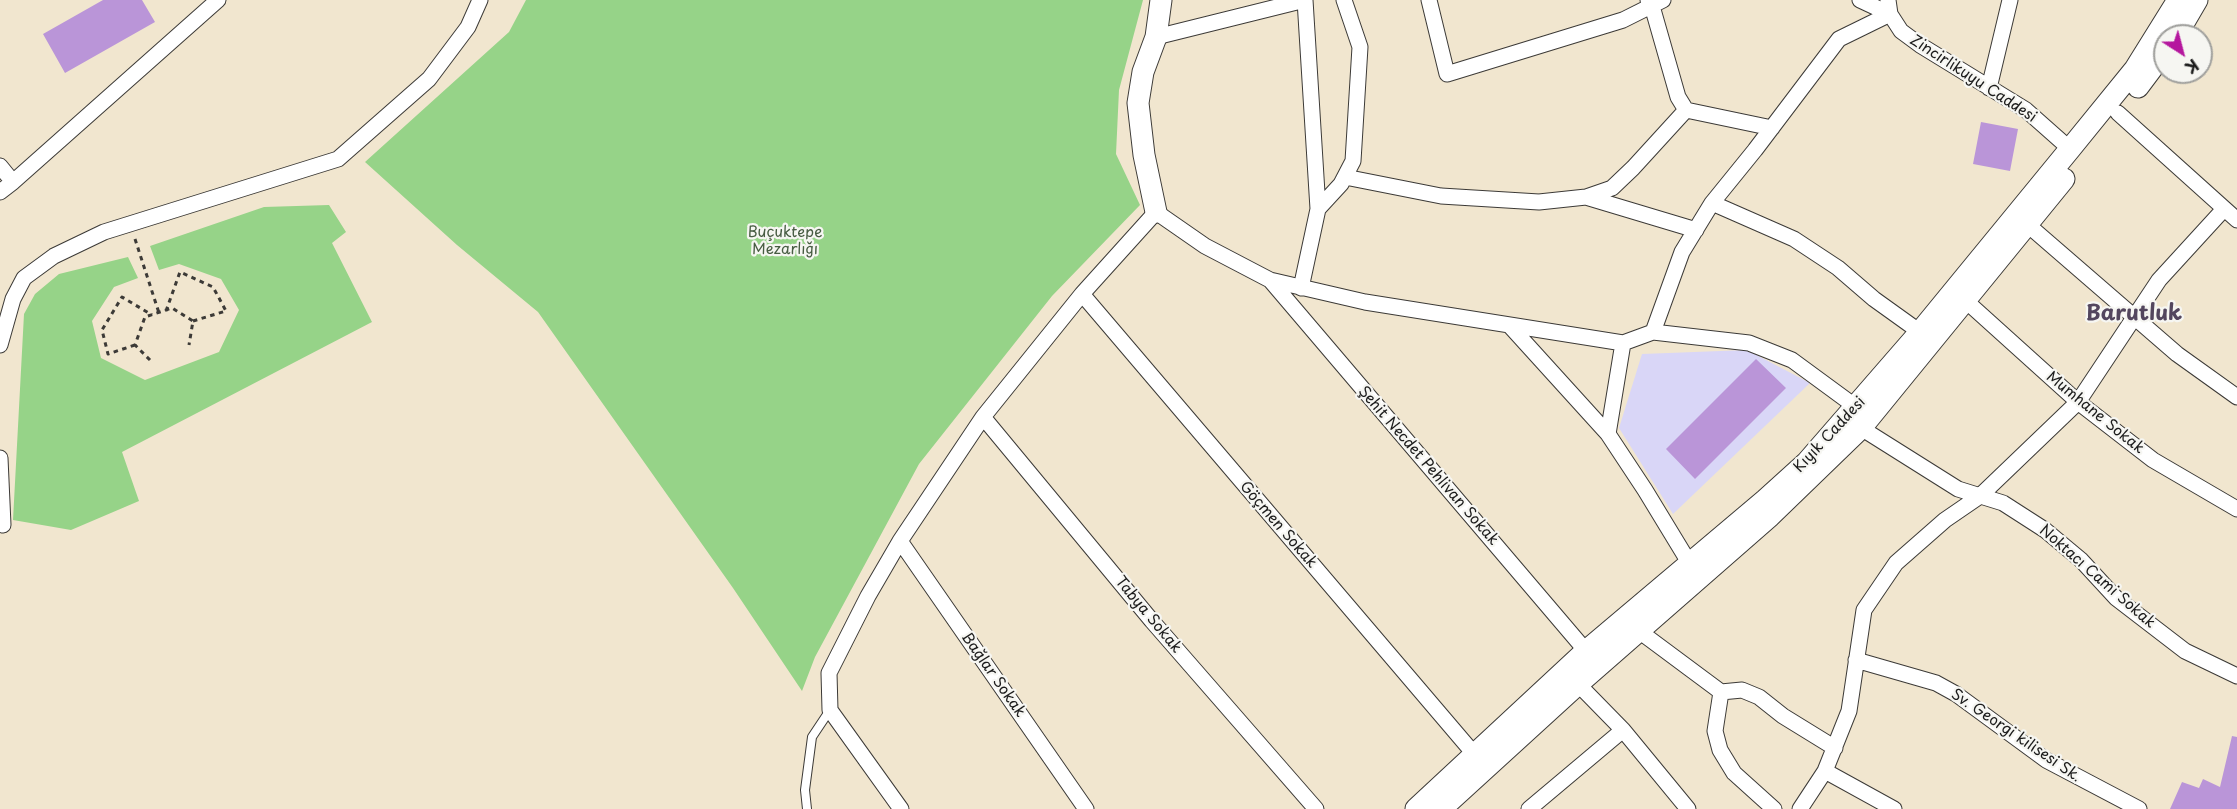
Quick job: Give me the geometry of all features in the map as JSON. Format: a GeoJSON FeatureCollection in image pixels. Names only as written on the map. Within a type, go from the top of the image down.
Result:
{"type":"FeatureCollection","features":[{"type":"Feature","properties":{"kind":"main road"},"geometry":{"type":"LineString","coordinates":[[1156,212],[1144,155],[1138,103],[1143,72],[1156,37],[1161,0]]}},
{"type":"Feature","properties":{"kind":"main road","name":"Kıyık Caddesi"},"geometry":{"type":"LineString","coordinates":[[1416,809],[1475,755],[1593,658],[1690,564],[1807,462],[1862,418],[1920,332],[2135,69],[2178,0]]}},
{"type":"Feature","properties":{"kind":"main road"},"geometry":{"type":"LineString","coordinates":[[2183,24],[2197,0]]}},
{"type":"Feature","properties":{"kind":"main road","name":"Kıyık Caddesi"},"geometry":{"type":"LineString","coordinates":[[1441,809],[1578,684],[1593,658],[1639,631],[1770,516],[1862,418],[1966,301],[2153,67]]}},
{"type":"Feature","properties":{"kind":"street"},"geometry":{"type":"LineString","coordinates":[[0,192],[218,0]]}},
{"type":"Feature","properties":{"kind":"street"},"geometry":{"type":"LineString","coordinates":[[0,345],[13,299],[24,278],[54,256],[104,232],[338,159],[429,79],[468,27],[480,0]]}},
{"type":"Feature","properties":{"kind":"street"},"geometry":{"type":"LineString","coordinates":[[1156,37],[1305,0],[1318,209],[1301,288]]}},
{"type":"Feature","properties":{"kind":"street"},"geometry":{"type":"LineString","coordinates":[[1318,209],[1341,184],[1353,161],[1360,47],[1344,0]]}},
{"type":"Feature","properties":{"kind":"street"},"geometry":{"type":"LineString","coordinates":[[1429,0],[1447,74],[1623,20],[1654,2],[1678,97],[1686,110],[1772,128]]}},
{"type":"Feature","properties":{"kind":"street"},"geometry":{"type":"LineString","coordinates":[[1860,0],[1889,7]]}},
{"type":"Feature","properties":{"kind":"street"},"geometry":{"type":"LineString","coordinates":[[1989,88],[2010,0]]}},
{"type":"Feature","properties":{"kind":"street"},"geometry":{"type":"LineString","coordinates":[[901,809],[831,710],[829,674],[868,596],[900,540],[983,417],[1082,294],[1156,212],[1205,246],[1270,280],[1365,302],[1623,343],[1653,332],[1682,252],[1712,203],[1839,39],[1889,7]]}},
{"type":"Feature","properties":{"kind":"street","name":"Zincirlikuyu Caddesi"},"geometry":{"type":"LineString","coordinates":[[1889,7],[1901,31],[2026,110],[2070,149]]}},
{"type":"Feature","properties":{"kind":"street"},"geometry":{"type":"LineString","coordinates":[[1345,177],[1440,196],[1539,202],[1586,197],[1611,188],[1633,168],[1686,110]]}},
{"type":"Feature","properties":{"kind":"street"},"geometry":{"type":"LineString","coordinates":[[2118,113],[2237,220]]}},
{"type":"Feature","properties":{"kind":"street"},"geometry":{"type":"LineString","coordinates":[[0,166],[13,182]]}},
{"type":"Feature","properties":{"kind":"street"},"geometry":{"type":"LineString","coordinates":[[1586,197],[1696,230]]}},
{"type":"Feature","properties":{"kind":"street"},"geometry":{"type":"LineString","coordinates":[[1712,203],[1794,239],[1838,268],[1874,299],[1920,332]]}},
{"type":"Feature","properties":{"kind":"street"},"geometry":{"type":"LineString","coordinates":[[1800,809],[1825,771],[1849,711],[1864,610],[1896,563],[1945,520],[1980,496],[2078,402],[2159,280],[2224,209]]}},
{"type":"Feature","properties":{"kind":"street"},"geometry":{"type":"LineString","coordinates":[[2028,225],[2177,354],[2237,397]]}},
{"type":"Feature","properties":{"kind":"street","name":"Şehit Necdet Pehlivan Sokak"},"geometry":{"type":"LineString","coordinates":[[1270,280],[1593,658]]}},
{"type":"Feature","properties":{"kind":"street","name":"Göçmen Sokak"},"geometry":{"type":"LineString","coordinates":[[1082,294],[1475,755]]}},
{"type":"Feature","properties":{"kind":"street","name":"Mumhane Sokak"},"geometry":{"type":"LineString","coordinates":[[1966,301],[2078,402],[2153,460],[2237,509]]}},
{"type":"Feature","properties":{"kind":"street"},"geometry":{"type":"LineString","coordinates":[[1510,326],[1608,434],[1690,564]]}},
{"type":"Feature","properties":{"kind":"street","name":"Noktacı Cami Sokak"},"geometry":{"type":"LineString","coordinates":[[1653,332],[1749,343],[1792,360],[1862,418],[1958,489],[2003,504],[2045,530],[2081,560],[2116,598],[2185,651],[2237,676]]}},
{"type":"Feature","properties":{"kind":"street"},"geometry":{"type":"LineString","coordinates":[[1608,434],[1623,343]]}},
{"type":"Feature","properties":{"kind":"street","name":"Tabya Sokak"},"geometry":{"type":"LineString","coordinates":[[983,417],[1152,621],[1316,809]]}},
{"type":"Feature","properties":{"kind":"street"},"geometry":{"type":"LineString","coordinates":[[0,458],[3,525]]}},
{"type":"Feature","properties":{"kind":"street","name":"Bağlar Sokak"},"geometry":{"type":"LineString","coordinates":[[900,540],[1086,809]]}},
{"type":"Feature","properties":{"kind":"street"},"geometry":{"type":"LineString","coordinates":[[1639,631],[1721,692],[1742,690],[1759,697],[1783,716],[1835,748]]}},
{"type":"Feature","properties":{"kind":"street","name":"Sv. Georgi kilisesi Sk."},"geometry":{"type":"LineString","coordinates":[[1856,660],[1936,683],[1956,694],[2046,760],[2139,809]]}},
{"type":"Feature","properties":{"kind":"street"},"geometry":{"type":"LineString","coordinates":[[1578,684],[1623,730],[1688,809]]}},
{"type":"Feature","properties":{"kind":"street"},"geometry":{"type":"LineString","coordinates":[[1721,692],[1715,731],[1720,750],[1734,773],[1774,809]]}},
{"type":"Feature","properties":{"kind":"street"},"geometry":{"type":"LineString","coordinates":[[1529,809],[1623,730]]}},
{"type":"Feature","properties":{"kind":"street"},"geometry":{"type":"LineString","coordinates":[[1825,771],[1894,809]]}},
{"type":"Feature","properties":{"kind":"lane"},"geometry":{"type":"LineString","coordinates":[[807,809],[805,790],[812,737],[831,710]]}},
{"type":"Feature","properties":{"kind":"path"},"geometry":{"type":"LineString","coordinates":[[130,224],[159,313]]}},
{"type":"Feature","properties":{"kind":"path"},"geometry":{"type":"LineString","coordinates":[[135,345],[145,317],[166,311],[172,308],[193,321],[226,311],[213,287],[180,272],[166,311]]}},
{"type":"Feature","properties":{"kind":"path"},"geometry":{"type":"LineString","coordinates":[[135,345],[108,354],[102,330],[122,297],[152,315]]}},
{"type":"Feature","properties":{"kind":"path"},"geometry":{"type":"LineString","coordinates":[[189,345],[193,321]]}},
{"type":"Feature","properties":{"kind":"path"},"geometry":{"type":"LineString","coordinates":[[135,345],[150,360]]}},
{"type":"Feature","properties":{"kind":"shaded area"},"geometry":{"type":"Polygon","coordinates":[[[1747,350],[1810,383],[1673,514],[1619,428],[1642,354],[1747,350]]]}},
{"type":"Feature","properties":{"kind":"green space","name":"Buçuktepe Mezarlığı"},"geometry":{"type":"Polygon","coordinates":[[[526,0],[1143,0],[1119,90],[1116,154],[1140,205],[1052,296],[919,464],[815,657],[802,691],[733,588],[538,312],[457,245],[365,162],[509,32],[526,0]]]}},
{"type":"Feature","properties":{"kind":"green space"},"geometry":{"type":"Polygon","coordinates":[[[329,205],[346,232],[332,243],[372,322],[122,452],[139,501],[71,530],[13,520],[24,314],[35,294],[59,274],[128,257],[138,278],[114,287],[92,321],[101,358],[145,380],[219,352],[239,310],[221,279],[179,264],[159,270],[150,246],[264,207],[329,205]]]}},
{"type":"Feature","properties":{"kind":"building"},"geometry":{"type":"Polygon","coordinates":[[[103,0],[142,0],[155,22],[65,73],[43,34],[103,0]]]}},
{"type":"Feature","properties":{"kind":"building"},"geometry":{"type":"Polygon","coordinates":[[[1981,122],[2018,129],[2010,171],[1973,164],[1981,122]]]}},
{"type":"Feature","properties":{"kind":"building"},"geometry":{"type":"Polygon","coordinates":[[[1756,359],[1786,388],[1695,479],[1666,449],[1756,359]]]}},
{"type":"Feature","properties":{"kind":"building"},"geometry":{"type":"Polygon","coordinates":[[[2232,736],[2237,737],[2237,809],[2170,809],[2182,782],[2199,788],[2203,779],[2220,787],[2232,736]]]}},
{"type":"Feature","properties":{"kind":"district","name":"Barutluk"},"geometry":{"type":"Point","coordinates":[2134,314]}}]}
